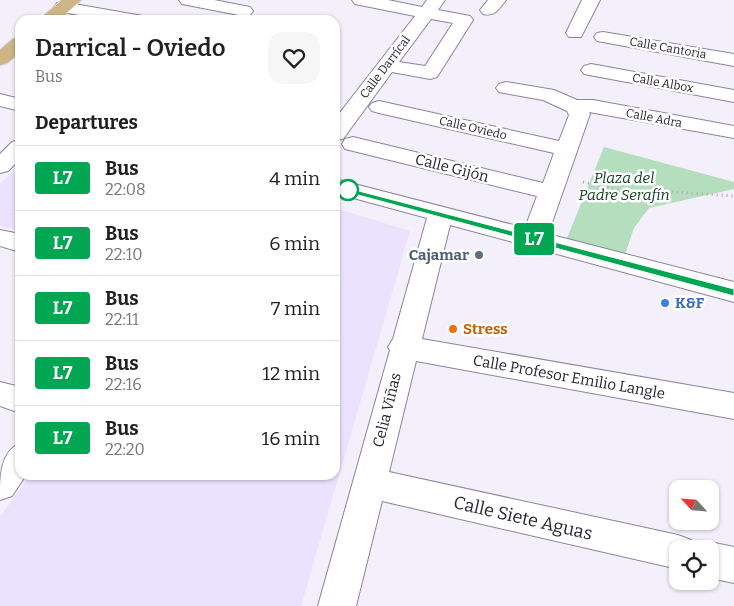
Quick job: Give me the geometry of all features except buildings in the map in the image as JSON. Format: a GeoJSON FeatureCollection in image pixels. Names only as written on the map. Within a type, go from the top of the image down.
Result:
{"type":"FeatureCollection","features":[{"type":"Feature","properties":{"kind":"main road"},"geometry":{"type":"LineString","coordinates":[[54,15],[67,4]]}},
{"type":"Feature","properties":{"kind":"main road"},"geometry":{"type":"LineString","coordinates":[[0,59],[15,47]]}},
{"type":"Feature","properties":{"kind":"street"},"geometry":{"type":"LineString","coordinates":[[188,0],[244,10]]}},
{"type":"Feature","properties":{"kind":"street"},"geometry":{"type":"LineString","coordinates":[[361,0],[432,6],[464,20],[430,73],[387,65]]}},
{"type":"Feature","properties":{"kind":"street"},"geometry":{"type":"LineString","coordinates":[[575,33],[591,0]]}},
{"type":"Feature","properties":{"kind":"street"},"geometry":{"type":"LineString","coordinates":[[67,4],[115,15]]}},
{"type":"Feature","properties":{"kind":"street","name":"Calle Darrícal"},"geometry":{"type":"LineString","coordinates":[[344,139],[369,105],[387,65],[432,6]]}},
{"type":"Feature","properties":{"kind":"street","name":"Calle Cantoria"},"geometry":{"type":"LineString","coordinates":[[603,37],[734,60]]}},
{"type":"Feature","properties":{"kind":"street","name":"Calle Albox"},"geometry":{"type":"LineString","coordinates":[[591,70],[734,96]]}},
{"type":"Feature","properties":{"kind":"street","name":"Calle Adra"},"geometry":{"type":"LineString","coordinates":[[506,88],[555,98],[575,106],[593,106],[734,132]]}},
{"type":"Feature","properties":{"kind":"street","name":"Calle Oviedo"},"geometry":{"type":"LineString","coordinates":[[340,99],[567,149]]}},
{"type":"Feature","properties":{"kind":"street"},"geometry":{"type":"LineString","coordinates":[[533,239],[580,114],[575,106]]}},
{"type":"Feature","properties":{"kind":"street","name":"Calle Gijón"},"geometry":{"type":"LineString","coordinates":[[344,139],[550,192]]}},
{"type":"Feature","properties":{"kind":"street"},"geometry":{"type":"LineString","coordinates":[[0,166],[15,152]]}},
{"type":"Feature","properties":{"kind":"street"},"geometry":{"type":"LineString","coordinates":[[340,187],[734,292]]}},
{"type":"Feature","properties":{"kind":"street","name":"Celia Viñas"},"geometry":{"type":"LineString","coordinates":[[337,606],[403,347],[440,214]]}},
{"type":"Feature","properties":{"kind":"street"},"geometry":{"type":"LineString","coordinates":[[0,238],[15,242]]}},
{"type":"Feature","properties":{"kind":"street","name":"Calle Profesor Emilio Langle"},"geometry":{"type":"LineString","coordinates":[[403,347],[734,406]]}},
{"type":"Feature","properties":{"kind":"street"},"geometry":{"type":"LineString","coordinates":[[0,394],[15,398]]}},
{"type":"Feature","properties":{"kind":"street"},"geometry":{"type":"LineString","coordinates":[[0,485],[15,464]]}},
{"type":"Feature","properties":{"kind":"street","name":"Calle Siete Aguas"},"geometry":{"type":"LineString","coordinates":[[369,483],[669,550]]}},
{"type":"Feature","properties":{"kind":"street"},"geometry":{"type":"LineString","coordinates":[[719,562],[734,565]]}},
{"type":"Feature","properties":{"kind":"path"},"geometry":{"type":"LineString","coordinates":[[584,182],[635,193],[657,191],[734,196]]}},
{"type":"Feature","properties":{"kind":"shaded area"},"geometry":{"type":"Polygon","coordinates":[[[15,170],[15,230],[0,226],[0,184],[15,170]]]}},
{"type":"Feature","properties":{"kind":"shaded area"},"geometry":{"type":"Polygon","coordinates":[[[340,210],[410,231],[340,472],[340,210]]]}},
{"type":"Feature","properties":{"kind":"shaded area"},"geometry":{"type":"Polygon","coordinates":[[[26,480],[338,480],[301,606],[0,606],[0,517],[26,480]]]}},
{"type":"Feature","properties":{"kind":"green space","name":"Plaza del Padre Serafín"},"geometry":{"type":"Polygon","coordinates":[[[604,147],[734,182],[734,189],[649,208],[634,228],[624,257],[565,243],[604,147]]]}},
{"type":"Feature","properties":{"kind":"bus line","name":"L7"},"geometry":{"type":"LineString","coordinates":[[340,187],[734,292]]}},
{"type":"Feature","properties":{"kind":"place","name":"Cajamar"},"geometry":{"type":"Point","coordinates":[479,255]}},
{"type":"Feature","properties":{"kind":"place","name":"K&F"},"geometry":{"type":"Point","coordinates":[665,303]}},
{"type":"Feature","properties":{"kind":"place","name":"Stress"},"geometry":{"type":"Point","coordinates":[453,329]}}]}
